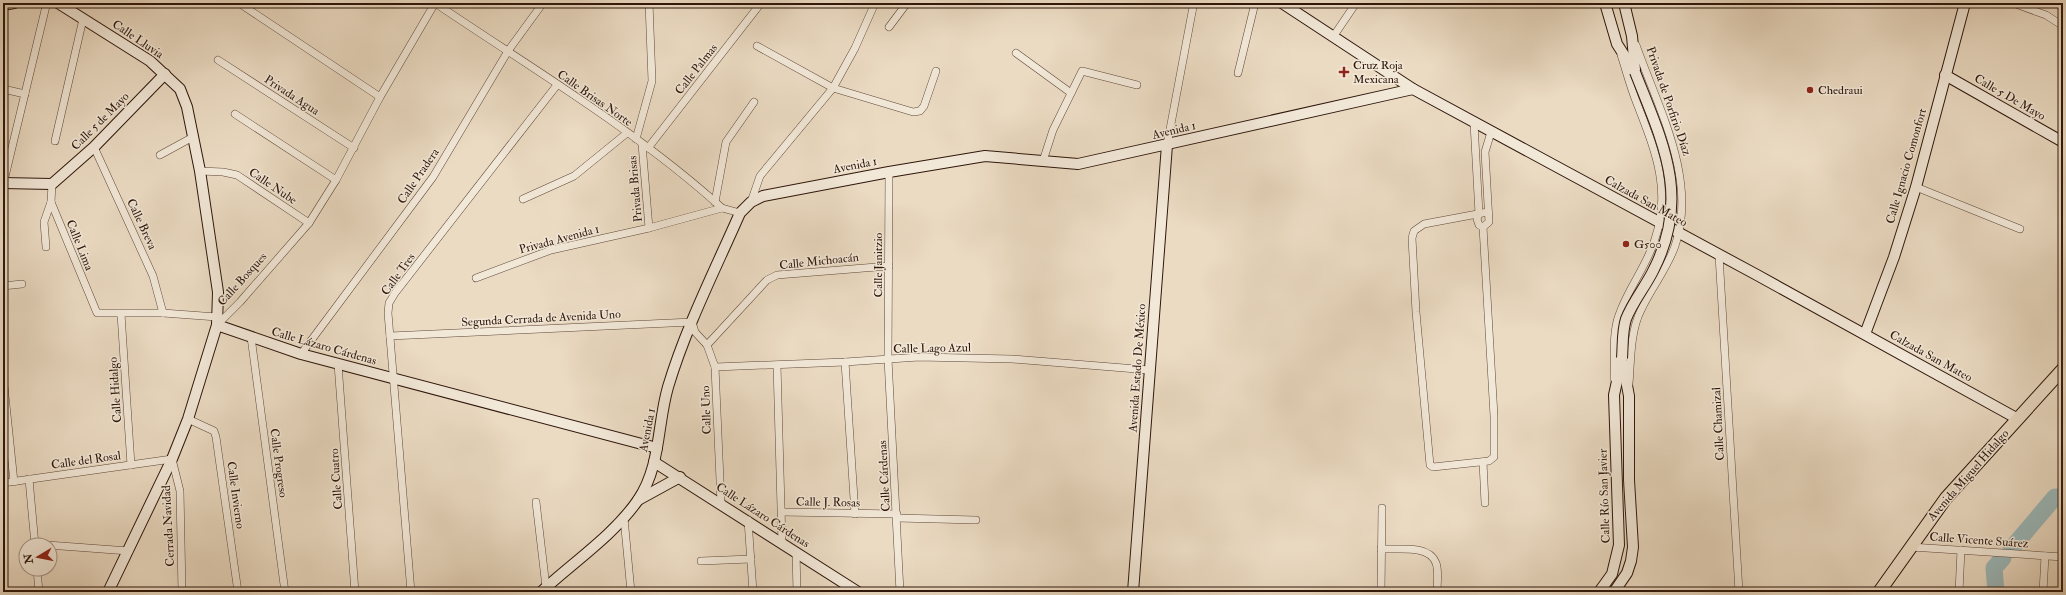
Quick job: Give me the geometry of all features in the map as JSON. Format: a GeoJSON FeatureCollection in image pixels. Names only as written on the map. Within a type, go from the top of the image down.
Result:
{"type":"FeatureCollection","features":[{"type":"Feature","properties":{"kind":"main road","name":"Avenida Miguel Hidalgo"},"geometry":{"type":"LineString","coordinates":[[1879,592],[1946,498],[2063,369]]}},
{"type":"Feature","properties":{"kind":"street"},"geometry":{"type":"LineString","coordinates":[[3,5],[14,3]]}},
{"type":"Feature","properties":{"kind":"street"},"geometry":{"type":"LineString","coordinates":[[49,3],[46,6],[3,183],[52,184]]}},
{"type":"Feature","properties":{"kind":"street","name":"Calle Lluvia"},"geometry":{"type":"LineString","coordinates":[[58,3],[150,61],[165,74],[180,89],[193,137]]}},
{"type":"Feature","properties":{"kind":"street"},"geometry":{"type":"LineString","coordinates":[[239,3],[380,97]]}},
{"type":"Feature","properties":{"kind":"street","name":"Calle Bosques"},"geometry":{"type":"LineString","coordinates":[[110,591],[172,459],[188,419],[217,321],[240,302],[309,223],[336,180],[380,97],[435,3]]}},
{"type":"Feature","properties":{"kind":"street","name":"Calle Brisas Norte"},"geometry":{"type":"LineString","coordinates":[[435,3],[628,133],[722,208],[740,213]]}},
{"type":"Feature","properties":{"kind":"street","name":"Calle Pradera"},"geometry":{"type":"LineString","coordinates":[[301,354],[433,177],[508,51],[543,3]]}},
{"type":"Feature","properties":{"kind":"street"},"geometry":{"type":"LineString","coordinates":[[639,142],[652,81],[649,3]]}},
{"type":"Feature","properties":{"kind":"street","name":"Calle Palmas"},"geometry":{"type":"LineString","coordinates":[[648,148],[762,3]]}},
{"type":"Feature","properties":{"kind":"street"},"geometry":{"type":"LineString","coordinates":[[751,202],[760,176],[834,88],[855,48],[875,3]]}},
{"type":"Feature","properties":{"kind":"street"},"geometry":{"type":"LineString","coordinates":[[888,27],[907,3]]}},
{"type":"Feature","properties":{"kind":"street"},"geometry":{"type":"LineString","coordinates":[[1238,73],[1255,3]]}},
{"type":"Feature","properties":{"kind":"street"},"geometry":{"type":"LineString","coordinates":[[1333,37],[1356,3]]}},
{"type":"Feature","properties":{"kind":"street"},"geometry":{"type":"LineString","coordinates":[[1605,3],[1617,44],[1657,158],[1662,204],[1659,223]]}},
{"type":"Feature","properties":{"kind":"street","name":"Privada de Porfirio Díaz"},"geometry":{"type":"LineString","coordinates":[[1624,3],[1632,36],[1676,153],[1681,184],[1681,206],[1678,233]]}},
{"type":"Feature","properties":{"kind":"street","name":"Calle Ignacio Comonfort"},"geometry":{"type":"LineString","coordinates":[[1866,334],[1894,257],[1916,187],[1965,3]]}},
{"type":"Feature","properties":{"kind":"street"},"geometry":{"type":"LineString","coordinates":[[2013,3],[2046,15],[2063,26]]}},
{"type":"Feature","properties":{"kind":"street","name":"Calzada San Mateo"},"geometry":{"type":"LineString","coordinates":[[1286,4],[1333,37],[1413,89],[1866,334],[2003,412],[2018,419]]}},
{"type":"Feature","properties":{"kind":"street"},"geometry":{"type":"LineString","coordinates":[[1167,145],[1193,7]]}},
{"type":"Feature","properties":{"kind":"street"},"geometry":{"type":"LineString","coordinates":[[55,141],[83,19]]}},
{"type":"Feature","properties":{"kind":"street","name":"Calle Río San Javier"},"geometry":{"type":"LineString","coordinates":[[1629,396],[1622,376],[1622,358],[1626,320],[1661,254],[1670,227],[1672,213],[1672,183],[1665,148],[1630,56],[1632,36]]}},
{"type":"Feature","properties":{"kind":"street","name":"Calle Río San Javier"},"geometry":{"type":"LineString","coordinates":[[1617,44],[1630,56]]}},
{"type":"Feature","properties":{"kind":"street"},"geometry":{"type":"LineString","coordinates":[[757,46],[834,88],[914,112],[920,111],[924,106],[936,71]]}},
{"type":"Feature","properties":{"kind":"street"},"geometry":{"type":"LineString","coordinates":[[1016,53],[1071,93]]}},
{"type":"Feature","properties":{"kind":"street","name":"Privada Agua"},"geometry":{"type":"LineString","coordinates":[[218,60],[354,148]]}},
{"type":"Feature","properties":{"kind":"street"},"geometry":{"type":"LineString","coordinates":[[1043,161],[1053,130],[1082,71],[1137,85]]}},
{"type":"Feature","properties":{"kind":"street","name":"Calle 5 de Mayo"},"geometry":{"type":"LineString","coordinates":[[52,184],[94,147],[165,74]]}},
{"type":"Feature","properties":{"kind":"street","name":"Calle 5 De Mayo"},"geometry":{"type":"LineString","coordinates":[[1945,74],[2063,142]]}},
{"type":"Feature","properties":{"kind":"street","name":"Calle Tres"},"geometry":{"type":"LineString","coordinates":[[411,592],[393,379],[388,313],[389,303],[394,293],[557,85]]}},
{"type":"Feature","properties":{"kind":"street"},"geometry":{"type":"LineString","coordinates":[[3,89],[25,94]]}},
{"type":"Feature","properties":{"kind":"street","name":"Avenida 1"},"geometry":{"type":"LineString","coordinates":[[544,590],[624,518],[638,500],[648,483],[657,448],[668,388],[692,322],[740,213],[751,202],[763,196],[889,172],[985,156],[1078,164],[1167,145],[1300,113],[1413,89]]}},
{"type":"Feature","properties":{"kind":"street"},"geometry":{"type":"LineString","coordinates":[[715,202],[726,142],[754,102]]}},
{"type":"Feature","properties":{"kind":"street"},"geometry":{"type":"LineString","coordinates":[[235,114],[336,180]]}},
{"type":"Feature","properties":{"kind":"street"},"geometry":{"type":"LineString","coordinates":[[1474,123],[1479,214],[1477,223],[1483,227]]}},
{"type":"Feature","properties":{"kind":"street"},"geometry":{"type":"LineString","coordinates":[[1483,227],[1489,222],[1485,152],[1491,132]]}},
{"type":"Feature","properties":{"kind":"street"},"geometry":{"type":"LineString","coordinates":[[523,199],[574,176],[628,133]]}},
{"type":"Feature","properties":{"kind":"street"},"geometry":{"type":"LineString","coordinates":[[121,314],[163,313],[217,321],[218,292],[200,171],[193,137],[160,155]]}},
{"type":"Feature","properties":{"kind":"street","name":"Privada Brisas"},"geometry":{"type":"LineString","coordinates":[[639,142],[649,228],[722,208]]}},
{"type":"Feature","properties":{"kind":"street","name":"Avenida Estado De México"},"geometry":{"type":"LineString","coordinates":[[1133,592],[1167,145]]}},
{"type":"Feature","properties":{"kind":"street","name":"Calle Breva"},"geometry":{"type":"LineString","coordinates":[[94,147],[153,276],[163,313]]}},
{"type":"Feature","properties":{"kind":"street","name":"Calle Nube"},"geometry":{"type":"LineString","coordinates":[[200,171],[223,172],[237,175],[309,223]]}},
{"type":"Feature","properties":{"kind":"street","name":"Calle Janitzio"},"geometry":{"type":"LineString","coordinates":[[888,359],[889,172]]}},
{"type":"Feature","properties":{"kind":"street","name":"Calle Lima"},"geometry":{"type":"LineString","coordinates":[[52,184],[51,202],[97,313],[121,314]]}},
{"type":"Feature","properties":{"kind":"street"},"geometry":{"type":"LineString","coordinates":[[1916,187],[2020,229]]}},
{"type":"Feature","properties":{"kind":"street"},"geometry":{"type":"LineString","coordinates":[[46,247],[44,222],[51,202]]}},
{"type":"Feature","properties":{"kind":"street"},"geometry":{"type":"LineString","coordinates":[[1662,204],[1670,211],[1681,206]]}},
{"type":"Feature","properties":{"kind":"street"},"geometry":{"type":"LineString","coordinates":[[1483,227],[1494,416],[1494,457],[1492,460],[1483,462],[1433,467],[1430,465],[1416,312],[1412,238],[1414,231],[1424,224],[1488,212]]}},
{"type":"Feature","properties":{"kind":"street","name":"Calle Río San Javier"},"geometry":{"type":"LineString","coordinates":[[1599,592],[1612,574],[1619,545],[1614,395],[1615,339],[1618,317],[1653,244],[1659,223]]}},
{"type":"Feature","properties":{"kind":"street","name":"Privada Avenida 1"},"geometry":{"type":"LineString","coordinates":[[476,278],[551,250],[649,228]]}},
{"type":"Feature","properties":{"kind":"street","name":"Calle Río San Javier"},"geometry":{"type":"LineString","coordinates":[[1614,592],[1627,574],[1633,547],[1629,480],[1629,396],[1632,349],[1636,322],[1672,254],[1678,233]]}},
{"type":"Feature","properties":{"kind":"street"},"geometry":{"type":"LineString","coordinates":[[1653,244],[1663,242],[1667,244],[1672,254]]}},
{"type":"Feature","properties":{"kind":"street","name":"Calle Chamizal"},"geometry":{"type":"LineString","coordinates":[[1719,255],[1739,592]]}},
{"type":"Feature","properties":{"kind":"street","name":"Calle Michoacán"},"geometry":{"type":"LineString","coordinates":[[707,345],[767,280],[777,275],[889,266]]}},
{"type":"Feature","properties":{"kind":"street"},"geometry":{"type":"LineString","coordinates":[[3,286],[22,284]]}},
{"type":"Feature","properties":{"kind":"street","name":"Calle Hidalgo"},"geometry":{"type":"LineString","coordinates":[[121,314],[131,465]]}},
{"type":"Feature","properties":{"kind":"street","name":"Calle Lázaro Cárdenas"},"geometry":{"type":"LineString","coordinates":[[217,321],[251,337],[301,354],[657,448]]}},
{"type":"Feature","properties":{"kind":"street","name":"Segunda Cerrada de Avenida Uno"},"geometry":{"type":"LineString","coordinates":[[390,336],[692,322]]}},
{"type":"Feature","properties":{"kind":"street","name":"Calle Uno"},"geometry":{"type":"LineString","coordinates":[[692,322],[695,332],[707,345],[715,367],[721,503]]}},
{"type":"Feature","properties":{"kind":"street","name":"Calle Progreso"},"geometry":{"type":"LineString","coordinates":[[251,337],[285,592]]}},
{"type":"Feature","properties":{"kind":"street","name":"Calle Lago Azul"},"geometry":{"type":"LineString","coordinates":[[715,367],[845,362],[919,357],[1012,359],[1150,370]]}},
{"type":"Feature","properties":{"kind":"street","name":"Calle Cárdenas"},"geometry":{"type":"LineString","coordinates":[[888,359],[900,592]]}},
{"type":"Feature","properties":{"kind":"street"},"geometry":{"type":"LineString","coordinates":[[845,362],[855,514]]}},
{"type":"Feature","properties":{"kind":"street","name":"Calle Cuatro"},"geometry":{"type":"LineString","coordinates":[[338,364],[356,592]]}},
{"type":"Feature","properties":{"kind":"street"},"geometry":{"type":"LineString","coordinates":[[777,365],[782,543]]}},
{"type":"Feature","properties":{"kind":"street"},"geometry":{"type":"LineString","coordinates":[[3,376],[14,482]]}},
{"type":"Feature","properties":{"kind":"street","name":"Calle Río San Javier"},"geometry":{"type":"LineString","coordinates":[[1614,395],[1622,376]]}},
{"type":"Feature","properties":{"kind":"street"},"geometry":{"type":"LineString","coordinates":[[2003,412],[2006,431]]}},
{"type":"Feature","properties":{"kind":"street","name":"Calle Invierno"},"geometry":{"type":"LineString","coordinates":[[188,419],[207,426],[214,431],[216,437],[238,592]]}},
{"type":"Feature","properties":{"kind":"street","name":"Calle del Rosal"},"geometry":{"type":"LineString","coordinates":[[3,483],[172,459]]}},
{"type":"Feature","properties":{"kind":"street","name":"Cerrada Navidad"},"geometry":{"type":"LineString","coordinates":[[172,459],[180,491],[182,592]]}},
{"type":"Feature","properties":{"kind":"street","name":"Calle Lázaro Cárdenas"},"geometry":{"type":"LineString","coordinates":[[654,462],[748,520],[858,592]]}},
{"type":"Feature","properties":{"kind":"street"},"geometry":{"type":"LineString","coordinates":[[1483,462],[1485,503]]}},
{"type":"Feature","properties":{"kind":"street"},"geometry":{"type":"LineString","coordinates":[[638,500],[680,477]]}},
{"type":"Feature","properties":{"kind":"street"},"geometry":{"type":"LineString","coordinates":[[29,479],[34,537]]}},
{"type":"Feature","properties":{"kind":"street"},"geometry":{"type":"LineString","coordinates":[[536,502],[544,590]]}},
{"type":"Feature","properties":{"kind":"street"},"geometry":{"type":"LineString","coordinates":[[1381,592],[1382,508]]}},
{"type":"Feature","properties":{"kind":"street","name":"Calle J. Rosas"},"geometry":{"type":"LineString","coordinates":[[782,512],[976,520]]}},
{"type":"Feature","properties":{"kind":"street"},"geometry":{"type":"LineString","coordinates":[[624,518],[631,592]]}},
{"type":"Feature","properties":{"kind":"street"},"geometry":{"type":"LineString","coordinates":[[748,520],[753,592]]}},
{"type":"Feature","properties":{"kind":"street"},"geometry":{"type":"LineString","coordinates":[[58,546],[129,551]]}},
{"type":"Feature","properties":{"kind":"street","name":"Calle Vicente Suárez"},"geometry":{"type":"LineString","coordinates":[[1911,547],[2063,557]]}},
{"type":"Feature","properties":{"kind":"street"},"geometry":{"type":"LineString","coordinates":[[1381,549],[1424,551],[1433,556],[1437,565],[1438,592]]}},
{"type":"Feature","properties":{"kind":"street"},"geometry":{"type":"LineString","coordinates":[[1959,592],[1961,550]]}},
{"type":"Feature","properties":{"kind":"street"},"geometry":{"type":"LineString","coordinates":[[796,552],[797,592]]}},
{"type":"Feature","properties":{"kind":"street"},"geometry":{"type":"LineString","coordinates":[[2043,592],[2046,556]]}},
{"type":"Feature","properties":{"kind":"street"},"geometry":{"type":"LineString","coordinates":[[701,561],[751,559]]}},
{"type":"Feature","properties":{"kind":"street"},"geometry":{"type":"LineString","coordinates":[[38,577],[39,592]]}},
{"type":"Feature","properties":{"kind":"waterway"},"geometry":{"type":"LineString","coordinates":[[2011,549],[2055,497],[2063,497]]}},
{"type":"Feature","properties":{"kind":"waterway"},"geometry":{"type":"LineString","coordinates":[[1996,592],[1994,568],[2003,558]]}},
{"type":"Feature","properties":{"kind":"place","name":"Cruz Roja Mexicana"},"geometry":{"type":"Point","coordinates":[1344,72]}},
{"type":"Feature","properties":{"kind":"place","name":"Chedraui"},"geometry":{"type":"Point","coordinates":[1810,90]}},
{"type":"Feature","properties":{"kind":"place","name":"G500"},"geometry":{"type":"Point","coordinates":[1626,244]}}]}
